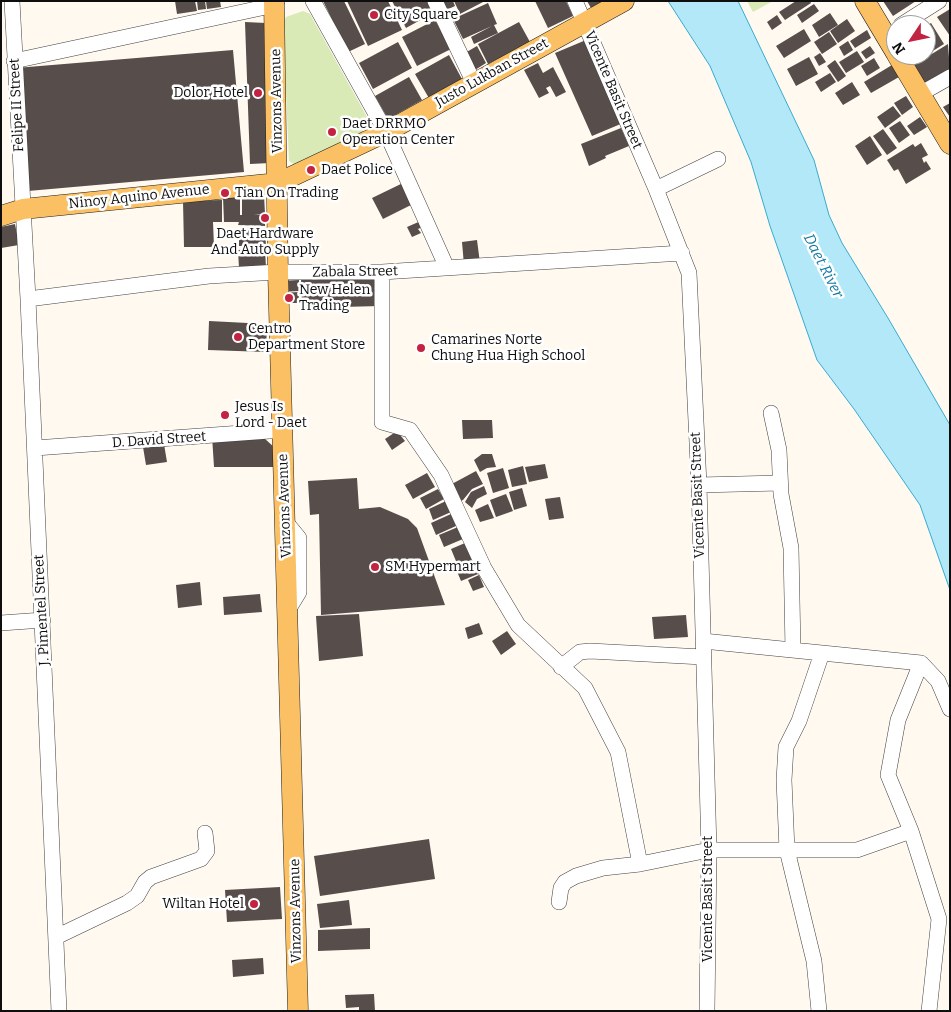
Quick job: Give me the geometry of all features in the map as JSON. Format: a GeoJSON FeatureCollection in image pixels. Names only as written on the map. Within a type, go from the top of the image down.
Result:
{"type":"FeatureCollection","features":[{"type":"Feature","properties":{"kind":"main road","name":"Justo Lukban Street"},"geometry":{"type":"LineString","coordinates":[[278,183],[386,132],[624,1]]}},
{"type":"Feature","properties":{"kind":"main road"},"geometry":{"type":"LineString","coordinates":[[865,1],[886,21]]}},
{"type":"Feature","properties":{"kind":"main road","name":"Vinzons Avenue"},"geometry":{"type":"LineString","coordinates":[[275,2],[278,272],[298,1011]]}},
{"type":"Feature","properties":{"kind":"main road"},"geometry":{"type":"LineString","coordinates":[[903,65],[950,144]]}},
{"type":"Feature","properties":{"kind":"main road","name":"Ninoy Aquino Avenue"},"geometry":{"type":"LineString","coordinates":[[1,216],[23,209],[278,183]]}},
{"type":"Feature","properties":{"kind":"street","name":"Felipe II Street"},"geometry":{"type":"LineString","coordinates":[[12,1],[23,209]]}},
{"type":"Feature","properties":{"kind":"street"},"geometry":{"type":"LineString","coordinates":[[313,1],[386,132],[447,268]]}},
{"type":"Feature","properties":{"kind":"street"},"geometry":{"type":"LineString","coordinates":[[435,1],[474,83]]}},
{"type":"Feature","properties":{"kind":"street","name":"Vicente Basit Street"},"geometry":{"type":"LineString","coordinates":[[575,1],[656,189],[689,273],[699,485],[703,641],[708,850],[707,1011]]}},
{"type":"Feature","properties":{"kind":"street"},"geometry":{"type":"LineString","coordinates":[[916,15],[939,1]]}},
{"type":"Feature","properties":{"kind":"street"},"geometry":{"type":"LineString","coordinates":[[14,61],[275,2]]}},
{"type":"Feature","properties":{"kind":"street"},"geometry":{"type":"LineString","coordinates":[[920,94],[950,76]]}},
{"type":"Feature","properties":{"kind":"street"},"geometry":{"type":"LineString","coordinates":[[656,189],[718,159]]}},
{"type":"Feature","properties":{"kind":"street","name":"J. Pimentel Street"},"geometry":{"type":"LineString","coordinates":[[23,209],[43,620],[59,1011]]}},
{"type":"Feature","properties":{"kind":"street","name":"Zabala Street"},"geometry":{"type":"LineString","coordinates":[[28,299],[209,276],[278,272],[382,272],[682,254]]}},
{"type":"Feature","properties":{"kind":"street"},"geometry":{"type":"LineString","coordinates":[[382,272],[382,422],[410,430],[441,475],[484,568],[518,626],[585,688],[618,752],[640,864]]}},
{"type":"Feature","properties":{"kind":"street"},"geometry":{"type":"LineString","coordinates":[[771,413],[779,450],[780,484],[791,548],[793,650]]}},
{"type":"Feature","properties":{"kind":"street","name":"D. David Street"},"geometry":{"type":"LineString","coordinates":[[35,448],[283,430]]}},
{"type":"Feature","properties":{"kind":"street"},"geometry":{"type":"LineString","coordinates":[[699,485],[780,484]]}},
{"type":"Feature","properties":{"kind":"street"},"geometry":{"type":"LineString","coordinates":[[1,623],[43,620]]}},
{"type":"Feature","properties":{"kind":"street"},"geometry":{"type":"LineString","coordinates":[[703,641],[920,663],[938,681],[950,709]]}},
{"type":"Feature","properties":{"kind":"street"},"geometry":{"type":"LineString","coordinates":[[562,666],[580,652],[590,651],[703,657]]}},
{"type":"Feature","properties":{"kind":"street"},"geometry":{"type":"LineString","coordinates":[[819,1011],[814,961],[787,850],[784,780],[786,747],[799,721],[822,653]]}},
{"type":"Feature","properties":{"kind":"street"},"geometry":{"type":"LineString","coordinates":[[920,663],[898,720],[888,775],[911,830],[939,919],[929,1011]]}},
{"type":"Feature","properties":{"kind":"street"},"geometry":{"type":"LineString","coordinates":[[559,902],[561,888],[565,882],[576,876],[603,868],[640,864],[708,850],[857,850],[911,830]]}},
{"type":"Feature","properties":{"kind":"street"},"geometry":{"type":"LineString","coordinates":[[56,937],[127,903],[137,896],[145,882],[151,877],[201,858],[207,851],[205,833]]}},
{"type":"Feature","properties":{"kind":"green space"},"geometry":{"type":"Polygon","coordinates":[[[747,1],[773,1],[753,12],[747,1]]]}},
{"type":"Feature","properties":{"kind":"green space"},"geometry":{"type":"Polygon","coordinates":[[[303,11],[310,14],[372,126],[300,166],[289,161],[283,23],[286,17],[303,11]]]}},
{"type":"Feature","properties":{"kind":"water","name":"Daet River"},"geometry":{"type":"Polygon","coordinates":[[[668,1],[738,1],[814,160],[829,215],[842,243],[950,425],[950,590],[920,505],[854,409],[817,360],[770,226],[751,162],[710,66],[668,1]]]}},
{"type":"Feature","properties":{"kind":"building"},"geometry":{"type":"Polygon","coordinates":[[[175,1],[195,1],[197,11],[177,14],[175,1]]]}},
{"type":"Feature","properties":{"kind":"building"},"geometry":{"type":"Polygon","coordinates":[[[197,1],[205,1],[206,9],[198,10],[197,1]]]}},
{"type":"Feature","properties":{"kind":"building"},"geometry":{"type":"Polygon","coordinates":[[[206,1],[220,1],[221,7],[207,9],[206,1]]]}},
{"type":"Feature","properties":{"kind":"building"},"geometry":{"type":"Polygon","coordinates":[[[323,1],[344,1],[365,44],[348,52],[323,1]]]}},
{"type":"Feature","properties":{"kind":"building","name":"City Square"},"geometry":{"type":"Polygon","coordinates":[[[347,1],[388,1],[402,30],[368,46],[347,1]]]}},
{"type":"Feature","properties":{"kind":"building"},"geometry":{"type":"Polygon","coordinates":[[[392,1],[427,1],[433,13],[406,28],[392,1]]]}},
{"type":"Feature","properties":{"kind":"building"},"geometry":{"type":"Polygon","coordinates":[[[436,1],[453,1],[455,6],[442,12],[436,1]]]}},
{"type":"Feature","properties":{"kind":"building"},"geometry":{"type":"Polygon","coordinates":[[[454,1],[485,1],[460,14],[454,1]]]}},
{"type":"Feature","properties":{"kind":"building"},"geometry":{"type":"Polygon","coordinates":[[[535,1],[566,1],[573,16],[548,28],[535,1]]]}},
{"type":"Feature","properties":{"kind":"building"},"geometry":{"type":"Polygon","coordinates":[[[587,1],[604,1],[591,8],[587,1]]]}},
{"type":"Feature","properties":{"kind":"building"},"geometry":{"type":"Polygon","coordinates":[[[796,1],[810,1],[811,3],[785,20],[779,12],[796,1]]]}},
{"type":"Feature","properties":{"kind":"building"},"geometry":{"type":"Polygon","coordinates":[[[883,1],[916,1],[895,15],[892,15],[883,1]]]}},
{"type":"Feature","properties":{"kind":"building"},"geometry":{"type":"Polygon","coordinates":[[[488,3],[497,24],[494,25],[498,33],[474,44],[471,37],[492,26],[463,39],[453,19],[488,3]]]}},
{"type":"Feature","properties":{"kind":"building"},"geometry":{"type":"Polygon","coordinates":[[[814,4],[819,11],[802,23],[797,15],[814,4]]]}},
{"type":"Feature","properties":{"kind":"building"},"geometry":{"type":"Polygon","coordinates":[[[950,9],[950,36],[937,17],[950,9]]]}},
{"type":"Feature","properties":{"kind":"building"},"geometry":{"type":"Polygon","coordinates":[[[830,13],[838,25],[819,37],[812,25],[830,13]]]}},
{"type":"Feature","properties":{"kind":"building"},"geometry":{"type":"Polygon","coordinates":[[[777,15],[782,23],[772,30],[767,22],[777,15]]]}},
{"type":"Feature","properties":{"kind":"building"},"geometry":{"type":"Polygon","coordinates":[[[847,19],[855,31],[838,43],[830,31],[847,19]]]}},
{"type":"Feature","properties":{"kind":"building"},"geometry":{"type":"Polygon","coordinates":[[[435,20],[451,49],[417,66],[402,37],[435,20]]]}},
{"type":"Feature","properties":{"kind":"building","name":"Dolor Hotel"},"geometry":{"type":"Polygon","coordinates":[[[245,22],[266,23],[270,163],[250,164],[245,22]]]}},
{"type":"Feature","properties":{"kind":"building"},"geometry":{"type":"Polygon","coordinates":[[[519,22],[530,42],[488,64],[478,44],[519,22]]]}},
{"type":"Feature","properties":{"kind":"building"},"geometry":{"type":"Polygon","coordinates":[[[804,29],[811,41],[784,58],[776,46],[804,29]]]}},
{"type":"Feature","properties":{"kind":"building"},"geometry":{"type":"Polygon","coordinates":[[[867,30],[871,38],[855,48],[850,41],[867,30]]]}},
{"type":"Feature","properties":{"kind":"building"},"geometry":{"type":"Polygon","coordinates":[[[936,31],[944,44],[936,49],[936,31]]]}},
{"type":"Feature","properties":{"kind":"building"},"geometry":{"type":"Polygon","coordinates":[[[829,32],[837,44],[822,54],[814,42],[829,32]]]}},
{"type":"Feature","properties":{"kind":"building"},"geometry":{"type":"Polygon","coordinates":[[[586,40],[623,123],[592,136],[555,53],[586,40]]]}},
{"type":"Feature","properties":{"kind":"building"},"geometry":{"type":"Polygon","coordinates":[[[848,41],[853,50],[844,56],[839,47],[848,41]]]}},
{"type":"Feature","properties":{"kind":"building"},"geometry":{"type":"Polygon","coordinates":[[[398,42],[412,68],[373,89],[359,63],[398,42]]]}},
{"type":"Feature","properties":{"kind":"building"},"geometry":{"type":"Polygon","coordinates":[[[948,44],[950,71],[921,88],[909,68],[914,65],[936,65],[936,51],[948,44]]]}},
{"type":"Feature","properties":{"kind":"building"},"geometry":{"type":"Polygon","coordinates":[[[477,46],[486,63],[475,70],[465,53],[477,46]]]}},
{"type":"Feature","properties":{"kind":"building"},"geometry":{"type":"Polygon","coordinates":[[[870,46],[875,53],[866,59],[861,52],[870,46]]]}},
{"type":"Feature","properties":{"kind":"building"},"geometry":{"type":"Polygon","coordinates":[[[233,50],[244,172],[28,191],[16,68],[233,50]]]}},
{"type":"Feature","properties":{"kind":"building"},"geometry":{"type":"Polygon","coordinates":[[[857,51],[864,62],[846,73],[839,62],[857,51]]]}},
{"type":"Feature","properties":{"kind":"building"},"geometry":{"type":"Polygon","coordinates":[[[820,53],[826,62],[819,66],[814,57],[820,53]]]}},
{"type":"Feature","properties":{"kind":"building"},"geometry":{"type":"Polygon","coordinates":[[[449,55],[463,81],[430,100],[415,74],[449,55]]]}},
{"type":"Feature","properties":{"kind":"building"},"geometry":{"type":"Polygon","coordinates":[[[809,57],[818,74],[796,86],[787,69],[809,57]]]}},
{"type":"Feature","properties":{"kind":"building"},"geometry":{"type":"Polygon","coordinates":[[[874,58],[880,68],[867,76],[861,66],[874,58]]]}},
{"type":"Feature","properties":{"kind":"building"},"geometry":{"type":"Polygon","coordinates":[[[835,60],[846,76],[838,82],[827,66],[835,60]]]}},
{"type":"Feature","properties":{"kind":"building"},"geometry":{"type":"Polygon","coordinates":[[[538,63],[543,73],[553,67],[566,92],[556,97],[550,86],[546,88],[549,93],[539,98],[524,70],[538,63]]]}},
{"type":"Feature","properties":{"kind":"building"},"geometry":{"type":"Polygon","coordinates":[[[892,65],[899,77],[871,93],[864,82],[892,65]]]}},
{"type":"Feature","properties":{"kind":"building"},"geometry":{"type":"Polygon","coordinates":[[[830,73],[836,82],[821,92],[815,82],[830,73]]]}},
{"type":"Feature","properties":{"kind":"building"},"geometry":{"type":"Polygon","coordinates":[[[409,77],[422,100],[388,119],[375,96],[409,77]]]}},
{"type":"Feature","properties":{"kind":"building"},"geometry":{"type":"Polygon","coordinates":[[[852,82],[860,95],[843,105],[835,93],[852,82]]]}},
{"type":"Feature","properties":{"kind":"building"},"geometry":{"type":"Polygon","coordinates":[[[906,96],[913,107],[902,115],[894,103],[906,96]]]}},
{"type":"Feature","properties":{"kind":"building"},"geometry":{"type":"Polygon","coordinates":[[[950,103],[950,117],[943,107],[950,103]]]}},
{"type":"Feature","properties":{"kind":"building"},"geometry":{"type":"Polygon","coordinates":[[[893,106],[901,116],[885,128],[877,117],[893,106]]]}},
{"type":"Feature","properties":{"kind":"building"},"geometry":{"type":"Polygon","coordinates":[[[920,117],[927,127],[914,135],[907,126],[920,117]]]}},
{"type":"Feature","properties":{"kind":"building"},"geometry":{"type":"Polygon","coordinates":[[[900,121],[910,135],[899,143],[889,128],[900,121]]]}},
{"type":"Feature","properties":{"kind":"building"},"geometry":{"type":"Polygon","coordinates":[[[621,128],[629,146],[605,156],[606,158],[589,166],[581,144],[621,128]]]}},
{"type":"Feature","properties":{"kind":"building"},"geometry":{"type":"Polygon","coordinates":[[[883,129],[897,148],[887,155],[873,136],[883,129]]]}},
{"type":"Feature","properties":{"kind":"building"},"geometry":{"type":"Polygon","coordinates":[[[870,136],[882,155],[867,165],[855,146],[870,136]]]}},
{"type":"Feature","properties":{"kind":"building"},"geometry":{"type":"Polygon","coordinates":[[[921,143],[928,155],[922,158],[924,163],[926,161],[931,169],[906,184],[898,169],[894,171],[887,160],[913,144],[915,147],[921,143]]]}},
{"type":"Feature","properties":{"kind":"building"},"geometry":{"type":"Polygon","coordinates":[[[405,182],[415,203],[383,219],[372,198],[405,182]]]}},
{"type":"Feature","properties":{"kind":"building"},"geometry":{"type":"Polygon","coordinates":[[[264,195],[265,214],[254,215],[265,215],[265,226],[238,225],[239,222],[224,222],[223,197],[240,197],[240,215],[242,215],[242,196],[264,195]]]}},
{"type":"Feature","properties":{"kind":"building"},"geometry":{"type":"Polygon","coordinates":[[[222,200],[222,222],[213,222],[214,247],[184,247],[183,201],[222,200]]]}},
{"type":"Feature","properties":{"kind":"building"},"geometry":{"type":"Polygon","coordinates":[[[423,220],[426,225],[418,229],[421,233],[412,237],[407,227],[423,220]]]}},
{"type":"Feature","properties":{"kind":"building"},"geometry":{"type":"Polygon","coordinates":[[[15,224],[19,245],[1,248],[1,227],[15,224]]]}},
{"type":"Feature","properties":{"kind":"building"},"geometry":{"type":"Polygon","coordinates":[[[239,228],[265,228],[266,246],[239,246],[239,228]]]}},
{"type":"Feature","properties":{"kind":"building"},"geometry":{"type":"Polygon","coordinates":[[[477,240],[480,263],[464,265],[462,242],[477,240]]]}},
{"type":"Feature","properties":{"kind":"building"},"geometry":{"type":"Polygon","coordinates":[[[265,249],[266,268],[239,268],[238,250],[265,249]]]}},
{"type":"Feature","properties":{"kind":"building"},"geometry":{"type":"Polygon","coordinates":[[[379,277],[380,306],[302,308],[301,278],[379,277]]]}},
{"type":"Feature","properties":{"kind":"building"},"geometry":{"type":"Polygon","coordinates":[[[299,280],[299,291],[280,292],[279,281],[299,280]]]}},
{"type":"Feature","properties":{"kind":"building","name":"New Helen Trading"},"geometry":{"type":"Polygon","coordinates":[[[299,292],[299,303],[280,303],[280,293],[299,292]]]}},
{"type":"Feature","properties":{"kind":"building","name":"Centro Department Store"},"geometry":{"type":"Polygon","coordinates":[[[209,321],[267,324],[266,352],[208,350],[209,321]]]}},
{"type":"Feature","properties":{"kind":"building"},"geometry":{"type":"Polygon","coordinates":[[[462,420],[492,420],[493,438],[463,439],[462,420]]]}},
{"type":"Feature","properties":{"kind":"building"},"geometry":{"type":"Polygon","coordinates":[[[397,431],[405,441],[392,450],[385,439],[397,431]]]}},
{"type":"Feature","properties":{"kind":"building"},"geometry":{"type":"Polygon","coordinates":[[[212,436],[264,438],[275,448],[274,467],[214,467],[212,436]]]}},
{"type":"Feature","properties":{"kind":"building"},"geometry":{"type":"Polygon","coordinates":[[[164,444],[167,462],[146,465],[143,447],[164,444]]]}},
{"type":"Feature","properties":{"kind":"building"},"geometry":{"type":"Polygon","coordinates":[[[482,454],[492,454],[496,467],[487,468],[480,472],[474,460],[482,454]]]}},
{"type":"Feature","properties":{"kind":"building"},"geometry":{"type":"Polygon","coordinates":[[[545,464],[548,478],[529,482],[525,467],[545,464]]]}},
{"type":"Feature","properties":{"kind":"building"},"geometry":{"type":"Polygon","coordinates":[[[523,466],[527,484],[512,487],[508,470],[523,466]]]}},
{"type":"Feature","properties":{"kind":"building"},"geometry":{"type":"Polygon","coordinates":[[[503,468],[509,488],[493,493],[487,473],[503,468]]]}},
{"type":"Feature","properties":{"kind":"building"},"geometry":{"type":"Polygon","coordinates":[[[476,471],[483,484],[472,489],[463,500],[458,502],[450,485],[476,471]]]}},
{"type":"Feature","properties":{"kind":"building"},"geometry":{"type":"Polygon","coordinates":[[[427,473],[435,487],[413,499],[405,485],[427,473]]]}},
{"type":"Feature","properties":{"kind":"building","name":"SM Hypermart"},"geometry":{"type":"Polygon","coordinates":[[[357,478],[359,509],[380,507],[408,519],[417,528],[445,605],[321,615],[319,514],[310,515],[308,481],[357,478]]]}},
{"type":"Feature","properties":{"kind":"building"},"geometry":{"type":"Polygon","coordinates":[[[484,486],[487,494],[477,499],[472,508],[465,502],[471,492],[484,486]]]}},
{"type":"Feature","properties":{"kind":"building"},"geometry":{"type":"Polygon","coordinates":[[[522,488],[527,506],[514,510],[509,492],[522,488]]]}},
{"type":"Feature","properties":{"kind":"building"},"geometry":{"type":"Polygon","coordinates":[[[438,489],[444,499],[426,509],[420,498],[438,489]]]}},
{"type":"Feature","properties":{"kind":"building"},"geometry":{"type":"Polygon","coordinates":[[[506,494],[513,511],[496,517],[490,500],[506,494]]]}},
{"type":"Feature","properties":{"kind":"building"},"geometry":{"type":"Polygon","coordinates":[[[560,497],[564,518],[549,520],[545,499],[560,497]]]}},
{"type":"Feature","properties":{"kind":"building"},"geometry":{"type":"Polygon","coordinates":[[[446,501],[451,512],[433,520],[429,509],[446,501]]]}},
{"type":"Feature","properties":{"kind":"building"},"geometry":{"type":"Polygon","coordinates":[[[488,504],[494,518],[480,522],[475,510],[488,504]]]}},
{"type":"Feature","properties":{"kind":"building"},"geometry":{"type":"Polygon","coordinates":[[[451,514],[456,526],[436,535],[431,523],[451,514]]]}},
{"type":"Feature","properties":{"kind":"building"},"geometry":{"type":"Polygon","coordinates":[[[458,527],[463,539],[444,547],[439,535],[458,527]]]}},
{"type":"Feature","properties":{"kind":"building"},"geometry":{"type":"Polygon","coordinates":[[[465,543],[472,560],[458,566],[451,549],[465,543]]]}},
{"type":"Feature","properties":{"kind":"building"},"geometry":{"type":"Polygon","coordinates":[[[473,562],[478,574],[461,581],[456,569],[473,562]]]}},
{"type":"Feature","properties":{"kind":"building"},"geometry":{"type":"Polygon","coordinates":[[[479,575],[484,587],[473,591],[468,580],[479,575]]]}},
{"type":"Feature","properties":{"kind":"building"},"geometry":{"type":"Polygon","coordinates":[[[200,582],[202,605],[178,608],[176,585],[200,582]]]}},
{"type":"Feature","properties":{"kind":"building"},"geometry":{"type":"Polygon","coordinates":[[[260,594],[262,612],[224,615],[223,597],[260,594]]]}},
{"type":"Feature","properties":{"kind":"building"},"geometry":{"type":"Polygon","coordinates":[[[359,614],[363,656],[319,661],[316,616],[359,614]]]}},
{"type":"Feature","properties":{"kind":"building"},"geometry":{"type":"Polygon","coordinates":[[[686,615],[688,637],[654,639],[652,617],[686,615]]]}},
{"type":"Feature","properties":{"kind":"building"},"geometry":{"type":"Polygon","coordinates":[[[479,623],[483,634],[468,639],[465,628],[479,623]]]}},
{"type":"Feature","properties":{"kind":"building"},"geometry":{"type":"Polygon","coordinates":[[[507,631],[516,644],[501,655],[492,641],[507,631]]]}},
{"type":"Feature","properties":{"kind":"building"},"geometry":{"type":"Polygon","coordinates":[[[429,839],[435,879],[320,896],[314,856],[429,839]]]}},
{"type":"Feature","properties":{"kind":"building","name":"Wiltan Hotel"},"geometry":{"type":"Polygon","coordinates":[[[280,887],[282,919],[227,922],[225,890],[280,887]]]}},
{"type":"Feature","properties":{"kind":"building"},"geometry":{"type":"Polygon","coordinates":[[[349,900],[352,925],[320,928],[317,904],[349,900]]]}},
{"type":"Feature","properties":{"kind":"building"},"geometry":{"type":"Polygon","coordinates":[[[370,928],[370,949],[318,951],[318,930],[370,928]]]}},
{"type":"Feature","properties":{"kind":"building"},"geometry":{"type":"Polygon","coordinates":[[[263,958],[264,974],[233,977],[232,960],[263,958]]]}},
{"type":"Feature","properties":{"kind":"building"},"geometry":{"type":"Polygon","coordinates":[[[374,994],[375,1011],[359,1011],[359,1007],[346,1008],[345,995],[374,994]]]}},
{"type":"Feature","properties":{"kind":"place","name":"City Square"},"geometry":{"type":"Point","coordinates":[374,15]}},
{"type":"Feature","properties":{"kind":"place","name":"Dolor Hotel"},"geometry":{"type":"Point","coordinates":[258,93]}},
{"type":"Feature","properties":{"kind":"place","name":"Daet DRRMO Operation Center"},"geometry":{"type":"Point","coordinates":[332,132]}},
{"type":"Feature","properties":{"kind":"place","name":"Daet Police"},"geometry":{"type":"Point","coordinates":[311,170]}},
{"type":"Feature","properties":{"kind":"place","name":"Tian On Trading"},"geometry":{"type":"Point","coordinates":[225,193]}},
{"type":"Feature","properties":{"kind":"place","name":"Daet Hardware And Auto Supply"},"geometry":{"type":"Point","coordinates":[265,218]}},
{"type":"Feature","properties":{"kind":"place","name":"New Helen Trading"},"geometry":{"type":"Point","coordinates":[289,298]}},
{"type":"Feature","properties":{"kind":"place","name":"Centro Department Store"},"geometry":{"type":"Point","coordinates":[238,337]}},
{"type":"Feature","properties":{"kind":"place","name":"Camarines Norte Chung Hua High School"},"geometry":{"type":"Point","coordinates":[421,348]}},
{"type":"Feature","properties":{"kind":"place","name":"Jesus Is Lord - Daet"},"geometry":{"type":"Point","coordinates":[225,415]}},
{"type":"Feature","properties":{"kind":"place","name":"SM Hypermart"},"geometry":{"type":"Point","coordinates":[375,567]}},
{"type":"Feature","properties":{"kind":"place","name":"Wiltan Hotel"},"geometry":{"type":"Point","coordinates":[254,904]}}]}
